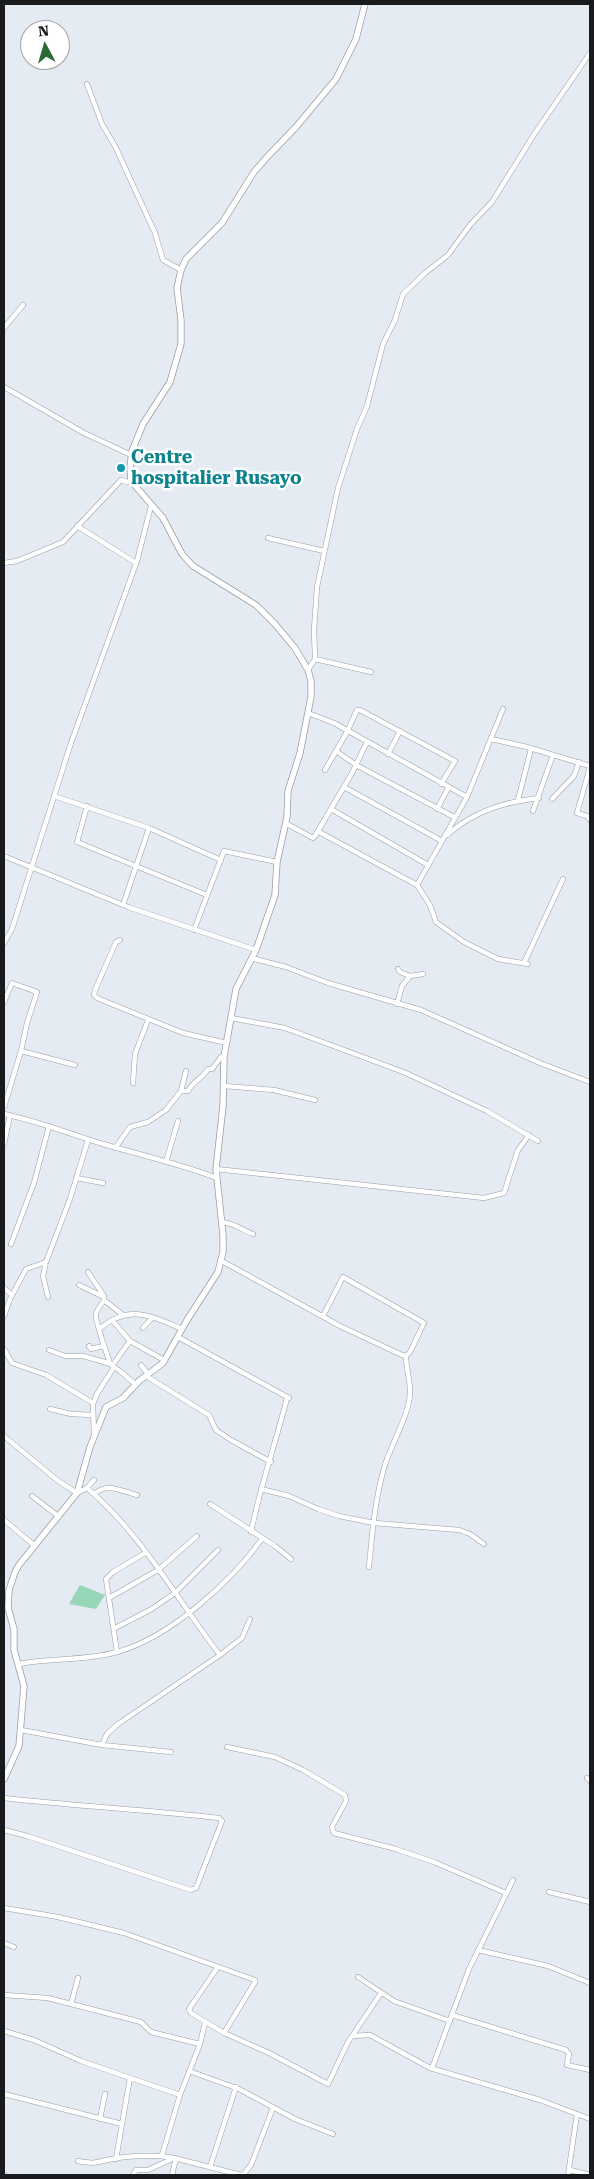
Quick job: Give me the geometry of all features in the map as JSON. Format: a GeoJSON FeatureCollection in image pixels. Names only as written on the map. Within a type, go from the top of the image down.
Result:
{"type":"FeatureCollection","features":[{"type":"Feature","properties":{"kind":"street"},"geometry":{"type":"LineString","coordinates":[[4,1349],[12,1363],[54,1379],[94,1405],[106,1407],[120,1400],[147,1375],[158,1368],[218,1272],[222,1252],[222,1222],[216,1169],[224,1086],[224,1057],[236,990],[256,950],[275,895],[277,862],[286,823],[290,781],[298,761],[308,713],[311,681],[308,670],[295,648],[256,606],[193,566],[174,542],[163,518],[131,481],[131,455],[133,444],[142,424],[170,382],[181,344],[181,320],[177,288],[181,270],[194,249],[229,214],[245,186],[268,156],[296,127],[336,79],[356,39],[365,4]]}},
{"type":"Feature","properties":{"kind":"street"},"geometry":{"type":"LineString","coordinates":[[308,670],[315,659],[315,608],[324,551],[338,488],[348,455],[367,406],[383,344],[397,315],[403,294],[425,273],[448,256],[470,225],[492,202],[535,133],[590,53]]}},
{"type":"Feature","properties":{"kind":"street"},"geometry":{"type":"LineString","coordinates":[[87,84],[102,124],[115,146],[155,233],[163,260],[181,270]]}},
{"type":"Feature","properties":{"kind":"street"},"geometry":{"type":"LineString","coordinates":[[4,328],[23,305]]}},
{"type":"Feature","properties":{"kind":"street"},"geometry":{"type":"LineString","coordinates":[[4,387],[84,433],[131,455]]}},
{"type":"Feature","properties":{"kind":"street"},"geometry":{"type":"LineString","coordinates":[[4,563],[17,561],[63,542],[121,480],[131,481]]}},
{"type":"Feature","properties":{"kind":"street"},"geometry":{"type":"LineString","coordinates":[[4,943],[12,929],[54,796],[136,563],[152,506]]}},
{"type":"Feature","properties":{"kind":"street"},"geometry":{"type":"LineString","coordinates":[[77,526],[136,563]]}},
{"type":"Feature","properties":{"kind":"street"},"geometry":{"type":"LineString","coordinates":[[268,538],[324,551]]}},
{"type":"Feature","properties":{"kind":"street"},"geometry":{"type":"LineString","coordinates":[[315,659],[371,672]]}},
{"type":"Feature","properties":{"kind":"street"},"geometry":{"type":"LineString","coordinates":[[416,885],[454,817],[467,798],[503,709]]}},
{"type":"Feature","properties":{"kind":"street"},"geometry":{"type":"LineString","coordinates":[[325,770],[347,732],[357,710],[360,710],[455,761],[441,784]]}},
{"type":"Feature","properties":{"kind":"street"},"geometry":{"type":"LineString","coordinates":[[308,713],[334,723],[467,798]]}},
{"type":"Feature","properties":{"kind":"street"},"geometry":{"type":"LineString","coordinates":[[388,754],[400,731]]}},
{"type":"Feature","properties":{"kind":"street"},"geometry":{"type":"LineString","coordinates":[[491,739],[579,762],[590,767],[577,813],[587,816],[590,820]]}},
{"type":"Feature","properties":{"kind":"street"},"geometry":{"type":"LineString","coordinates":[[286,823],[313,838],[319,832],[367,742]]}},
{"type":"Feature","properties":{"kind":"street"},"geometry":{"type":"LineString","coordinates":[[518,800],[531,749]]}},
{"type":"Feature","properties":{"kind":"street"},"geometry":{"type":"LineString","coordinates":[[336,751],[356,765],[454,817]]}},
{"type":"Feature","properties":{"kind":"street"},"geometry":{"type":"LineString","coordinates":[[533,811],[553,755]]}},
{"type":"Feature","properties":{"kind":"street"},"geometry":{"type":"LineString","coordinates":[[552,798],[574,776],[579,762]]}},
{"type":"Feature","properties":{"kind":"street"},"geometry":{"type":"LineString","coordinates":[[344,786],[443,839]]}},
{"type":"Feature","properties":{"kind":"street"},"geometry":{"type":"LineString","coordinates":[[437,809],[448,788]]}},
{"type":"Feature","properties":{"kind":"street"},"geometry":{"type":"LineString","coordinates":[[54,796],[148,828],[220,860]]}},
{"type":"Feature","properties":{"kind":"street"},"geometry":{"type":"LineString","coordinates":[[443,839],[460,824],[483,811],[500,804],[539,798]]}},
{"type":"Feature","properties":{"kind":"street"},"geometry":{"type":"LineString","coordinates":[[87,806],[77,842],[207,895]]}},
{"type":"Feature","properties":{"kind":"street"},"geometry":{"type":"LineString","coordinates":[[331,809],[428,865]]}},
{"type":"Feature","properties":{"kind":"street"},"geometry":{"type":"LineString","coordinates":[[123,905],[148,828]]}},
{"type":"Feature","properties":{"kind":"street"},"geometry":{"type":"LineString","coordinates":[[319,832],[416,885],[430,905],[436,922],[464,942],[498,959],[526,964],[564,879]]}},
{"type":"Feature","properties":{"kind":"street"},"geometry":{"type":"LineString","coordinates":[[194,930],[224,851],[277,862]]}},
{"type":"Feature","properties":{"kind":"street"},"geometry":{"type":"LineString","coordinates":[[4,856],[123,905],[256,950]]}},
{"type":"Feature","properties":{"kind":"street"},"geometry":{"type":"LineString","coordinates":[[120,940],[116,942],[94,995],[183,1034],[227,1043]]}},
{"type":"Feature","properties":{"kind":"street"},"geometry":{"type":"LineString","coordinates":[[252,958],[286,967],[328,984],[421,1010],[533,1060],[590,1082]]}},
{"type":"Feature","properties":{"kind":"street"},"geometry":{"type":"LineString","coordinates":[[398,969],[400,972],[410,976],[423,974]]}},
{"type":"Feature","properties":{"kind":"street"},"geometry":{"type":"LineString","coordinates":[[397,1004],[402,986],[410,976]]}},
{"type":"Feature","properties":{"kind":"street"},"geometry":{"type":"LineString","coordinates":[[4,1002],[12,983],[37,992],[4,1107]]}},
{"type":"Feature","properties":{"kind":"street"},"geometry":{"type":"LineString","coordinates":[[231,1018],[285,1028],[406,1073],[460,1100],[487,1111],[538,1141]]}},
{"type":"Feature","properties":{"kind":"street"},"geometry":{"type":"LineString","coordinates":[[132,1083],[135,1054],[148,1020]]}},
{"type":"Feature","properties":{"kind":"street"},"geometry":{"type":"LineString","coordinates":[[21,1051],[75,1065]]}},
{"type":"Feature","properties":{"kind":"street"},"geometry":{"type":"LineString","coordinates":[[181,1091],[188,1091],[192,1084],[205,1075],[208,1069],[212,1069],[221,1057],[224,1057]]}},
{"type":"Feature","properties":{"kind":"street"},"geometry":{"type":"LineString","coordinates":[[115,1148],[130,1127],[148,1122],[166,1110],[181,1091],[186,1071]]}},
{"type":"Feature","properties":{"kind":"street"},"geometry":{"type":"LineString","coordinates":[[224,1086],[274,1090],[315,1100]]}},
{"type":"Feature","properties":{"kind":"street"},"geometry":{"type":"LineString","coordinates":[[4,1114],[49,1126],[115,1148],[188,1167],[216,1178]]}},
{"type":"Feature","properties":{"kind":"street"},"geometry":{"type":"LineString","coordinates":[[4,1144],[10,1115]]}},
{"type":"Feature","properties":{"kind":"street"},"geometry":{"type":"LineString","coordinates":[[166,1162],[178,1121]]}},
{"type":"Feature","properties":{"kind":"street"},"geometry":{"type":"LineString","coordinates":[[11,1244],[34,1182],[49,1126]]}},
{"type":"Feature","properties":{"kind":"street"},"geometry":{"type":"LineString","coordinates":[[216,1169],[484,1198],[504,1193],[518,1150],[529,1135]]}},
{"type":"Feature","properties":{"kind":"street"},"geometry":{"type":"LineString","coordinates":[[48,1297],[43,1276],[46,1262],[88,1140]]}},
{"type":"Feature","properties":{"kind":"street"},"geometry":{"type":"LineString","coordinates":[[76,1178],[103,1183]]}},
{"type":"Feature","properties":{"kind":"street"},"geometry":{"type":"LineString","coordinates":[[222,1222],[232,1223],[239,1229],[253,1234]]}},
{"type":"Feature","properties":{"kind":"street"},"geometry":{"type":"LineString","coordinates":[[220,1260],[375,1344],[406,1356]]}},
{"type":"Feature","properties":{"kind":"street"},"geometry":{"type":"LineString","coordinates":[[4,1316],[12,1295],[26,1269],[46,1262]]}},
{"type":"Feature","properties":{"kind":"street"},"geometry":{"type":"LineString","coordinates":[[88,1272],[101,1289],[104,1298],[96,1313],[96,1322],[112,1366]]}},
{"type":"Feature","properties":{"kind":"street"},"geometry":{"type":"LineString","coordinates":[[323,1316],[343,1277],[424,1323],[410,1352],[406,1356]]}},
{"type":"Feature","properties":{"kind":"street"},"geometry":{"type":"LineString","coordinates":[[79,1285],[104,1298],[123,1315]]}},
{"type":"Feature","properties":{"kind":"street"},"geometry":{"type":"LineString","coordinates":[[4,1288],[12,1295]]}},
{"type":"Feature","properties":{"kind":"street"},"geometry":{"type":"LineString","coordinates":[[100,1329],[115,1317],[139,1313],[182,1329]]}},
{"type":"Feature","properties":{"kind":"street"},"geometry":{"type":"LineString","coordinates":[[143,1328],[152,1318]]}},
{"type":"Feature","properties":{"kind":"street"},"geometry":{"type":"LineString","coordinates":[[112,1320],[130,1341],[164,1360]]}},
{"type":"Feature","properties":{"kind":"street"},"geometry":{"type":"LineString","coordinates":[[178,1337],[289,1398],[271,1462],[261,1489],[251,1532]]}},
{"type":"Feature","properties":{"kind":"street"},"geometry":{"type":"LineString","coordinates":[[94,1437],[93,1415],[96,1394],[112,1366],[130,1341]]}},
{"type":"Feature","properties":{"kind":"street"},"geometry":{"type":"LineString","coordinates":[[89,1346],[92,1349],[104,1346]]}},
{"type":"Feature","properties":{"kind":"street"},"geometry":{"type":"LineString","coordinates":[[49,1350],[65,1356],[83,1356],[112,1366],[136,1385]]}},
{"type":"Feature","properties":{"kind":"street"},"geometry":{"type":"LineString","coordinates":[[369,1567],[383,1470],[409,1400],[410,1391],[406,1356]]}},
{"type":"Feature","properties":{"kind":"street"},"geometry":{"type":"LineString","coordinates":[[141,1365],[147,1375],[210,1415],[216,1430],[271,1462]]}},
{"type":"Feature","properties":{"kind":"street"},"geometry":{"type":"LineString","coordinates":[[4,1779],[15,1757],[21,1730],[24,1686],[13,1644],[14,1629],[8,1608],[8,1598],[15,1572],[77,1493],[94,1437],[106,1407]]}},
{"type":"Feature","properties":{"kind":"street"},"geometry":{"type":"LineString","coordinates":[[50,1409],[71,1414],[93,1415]]}},
{"type":"Feature","properties":{"kind":"street"},"geometry":{"type":"LineString","coordinates":[[4,1436],[57,1480],[77,1493]]}},
{"type":"Feature","properties":{"kind":"street"},"geometry":{"type":"LineString","coordinates":[[77,1493],[87,1488],[94,1480]]}},
{"type":"Feature","properties":{"kind":"street"},"geometry":{"type":"LineString","coordinates":[[94,1494],[101,1488],[109,1487],[137,1495]]}},
{"type":"Feature","properties":{"kind":"street"},"geometry":{"type":"LineString","coordinates":[[87,1488],[145,1553],[220,1655]]}},
{"type":"Feature","properties":{"kind":"street"},"geometry":{"type":"LineString","coordinates":[[261,1489],[288,1496],[339,1516],[374,1523],[459,1530],[470,1534],[484,1544]]}},
{"type":"Feature","properties":{"kind":"street"},"geometry":{"type":"LineString","coordinates":[[32,1496],[58,1516]]}},
{"type":"Feature","properties":{"kind":"street"},"geometry":{"type":"LineString","coordinates":[[210,1504],[237,1520],[251,1532],[275,1546],[291,1559]]}},
{"type":"Feature","properties":{"kind":"street"},"geometry":{"type":"LineString","coordinates":[[4,1520],[35,1546]]}},
{"type":"Feature","properties":{"kind":"street"},"geometry":{"type":"LineString","coordinates":[[109,1598],[158,1570],[197,1536]]}},
{"type":"Feature","properties":{"kind":"street"},"geometry":{"type":"LineString","coordinates":[[18,1664],[117,1652],[150,1639],[211,1595],[246,1561],[262,1539]]}},
{"type":"Feature","properties":{"kind":"street"},"geometry":{"type":"LineString","coordinates":[[115,1628],[150,1610],[175,1593],[218,1550]]}},
{"type":"Feature","properties":{"kind":"street"},"geometry":{"type":"LineString","coordinates":[[117,1652],[115,1628],[106,1579],[145,1553]]}},
{"type":"Feature","properties":{"kind":"street"},"geometry":{"type":"LineString","coordinates":[[102,1745],[106,1734],[118,1724],[242,1638],[250,1618]]}},
{"type":"Feature","properties":{"kind":"street"},"geometry":{"type":"LineString","coordinates":[[21,1730],[102,1745],[171,1752]]}},
{"type":"Feature","properties":{"kind":"street"},"geometry":{"type":"LineString","coordinates":[[227,1747],[275,1757],[303,1770],[345,1795],[346,1801],[332,1827],[334,1832],[434,1862],[506,1893]]}},
{"type":"Feature","properties":{"kind":"street"},"geometry":{"type":"LineString","coordinates":[[4,1798],[103,1808],[161,1811],[219,1818],[222,1821],[196,1888],[191,1890],[4,1830]]}},
{"type":"Feature","properties":{"kind":"street"},"geometry":{"type":"LineString","coordinates":[[432,2068],[478,1950],[513,1880]]}},
{"type":"Feature","properties":{"kind":"street"},"geometry":{"type":"LineString","coordinates":[[549,1892],[590,1902]]}},
{"type":"Feature","properties":{"kind":"street"},"geometry":{"type":"LineString","coordinates":[[4,1908],[58,1917],[124,1933],[256,1981],[224,2033]]}},
{"type":"Feature","properties":{"kind":"street"},"geometry":{"type":"LineString","coordinates":[[4,1943],[14,1947]]}},
{"type":"Feature","properties":{"kind":"street"},"geometry":{"type":"LineString","coordinates":[[478,1950],[548,1966],[590,1983]]}},
{"type":"Feature","properties":{"kind":"street"},"geometry":{"type":"LineString","coordinates":[[218,1967],[189,2009],[191,2013],[224,2033],[267,2052],[328,2084],[348,2042],[381,1993]]}},
{"type":"Feature","properties":{"kind":"street"},"geometry":{"type":"LineString","coordinates":[[358,1977],[394,2001],[450,2021]]}},
{"type":"Feature","properties":{"kind":"street"},"geometry":{"type":"LineString","coordinates":[[71,2004],[78,1978]]}},
{"type":"Feature","properties":{"kind":"street"},"geometry":{"type":"LineString","coordinates":[[4,1995],[48,1998],[140,2022],[150,2032],[200,2044]]}},
{"type":"Feature","properties":{"kind":"street"},"geometry":{"type":"LineString","coordinates":[[452,2015],[566,2050],[568,2054],[567,2065],[590,2070]]}},
{"type":"Feature","properties":{"kind":"street"},"geometry":{"type":"LineString","coordinates":[[162,2156],[180,2095],[200,2044],[205,2022]]}},
{"type":"Feature","properties":{"kind":"street"},"geometry":{"type":"LineString","coordinates":[[4,2031],[34,2040],[81,2061],[180,2095]]}},
{"type":"Feature","properties":{"kind":"street"},"geometry":{"type":"LineString","coordinates":[[353,2036],[370,2035],[432,2068],[540,2100],[590,2119]]}},
{"type":"Feature","properties":{"kind":"street"},"geometry":{"type":"LineString","coordinates":[[189,2071],[236,2087],[295,2119],[333,2134]]}},
{"type":"Feature","properties":{"kind":"street"},"geometry":{"type":"LineString","coordinates":[[116,2158],[130,2078]]}},
{"type":"Feature","properties":{"kind":"street"},"geometry":{"type":"LineString","coordinates":[[214,2175],[213,2168],[236,2087]]}},
{"type":"Feature","properties":{"kind":"street"},"geometry":{"type":"LineString","coordinates":[[4,2094],[122,2124]]}},
{"type":"Feature","properties":{"kind":"street"},"geometry":{"type":"LineString","coordinates":[[100,2119],[105,2094]]}},
{"type":"Feature","properties":{"kind":"street"},"geometry":{"type":"LineString","coordinates":[[78,2161],[95,2164],[116,2158],[162,2156],[242,2175],[251,2165],[273,2108]]}},
{"type":"Feature","properties":{"kind":"street"},"geometry":{"type":"LineString","coordinates":[[577,2114],[569,2173],[590,2175]]}},
{"type":"Feature","properties":{"kind":"street"},"geometry":{"type":"LineString","coordinates":[[133,2175],[136,2170],[148,2170],[175,2158]]}},
{"type":"Feature","properties":{"kind":"street"},"geometry":{"type":"LineString","coordinates":[[172,2175],[175,2158]]}},
{"type":"Feature","properties":{"kind":"green space"},"geometry":{"type":"Polygon","coordinates":[[[80,1585],[105,1595],[96,1609],[69,1604],[80,1585]]]}},
{"type":"Feature","properties":{"kind":"place","name":"Centre hospitalier Rusayo"},"geometry":{"type":"Point","coordinates":[121,468]}}]}
